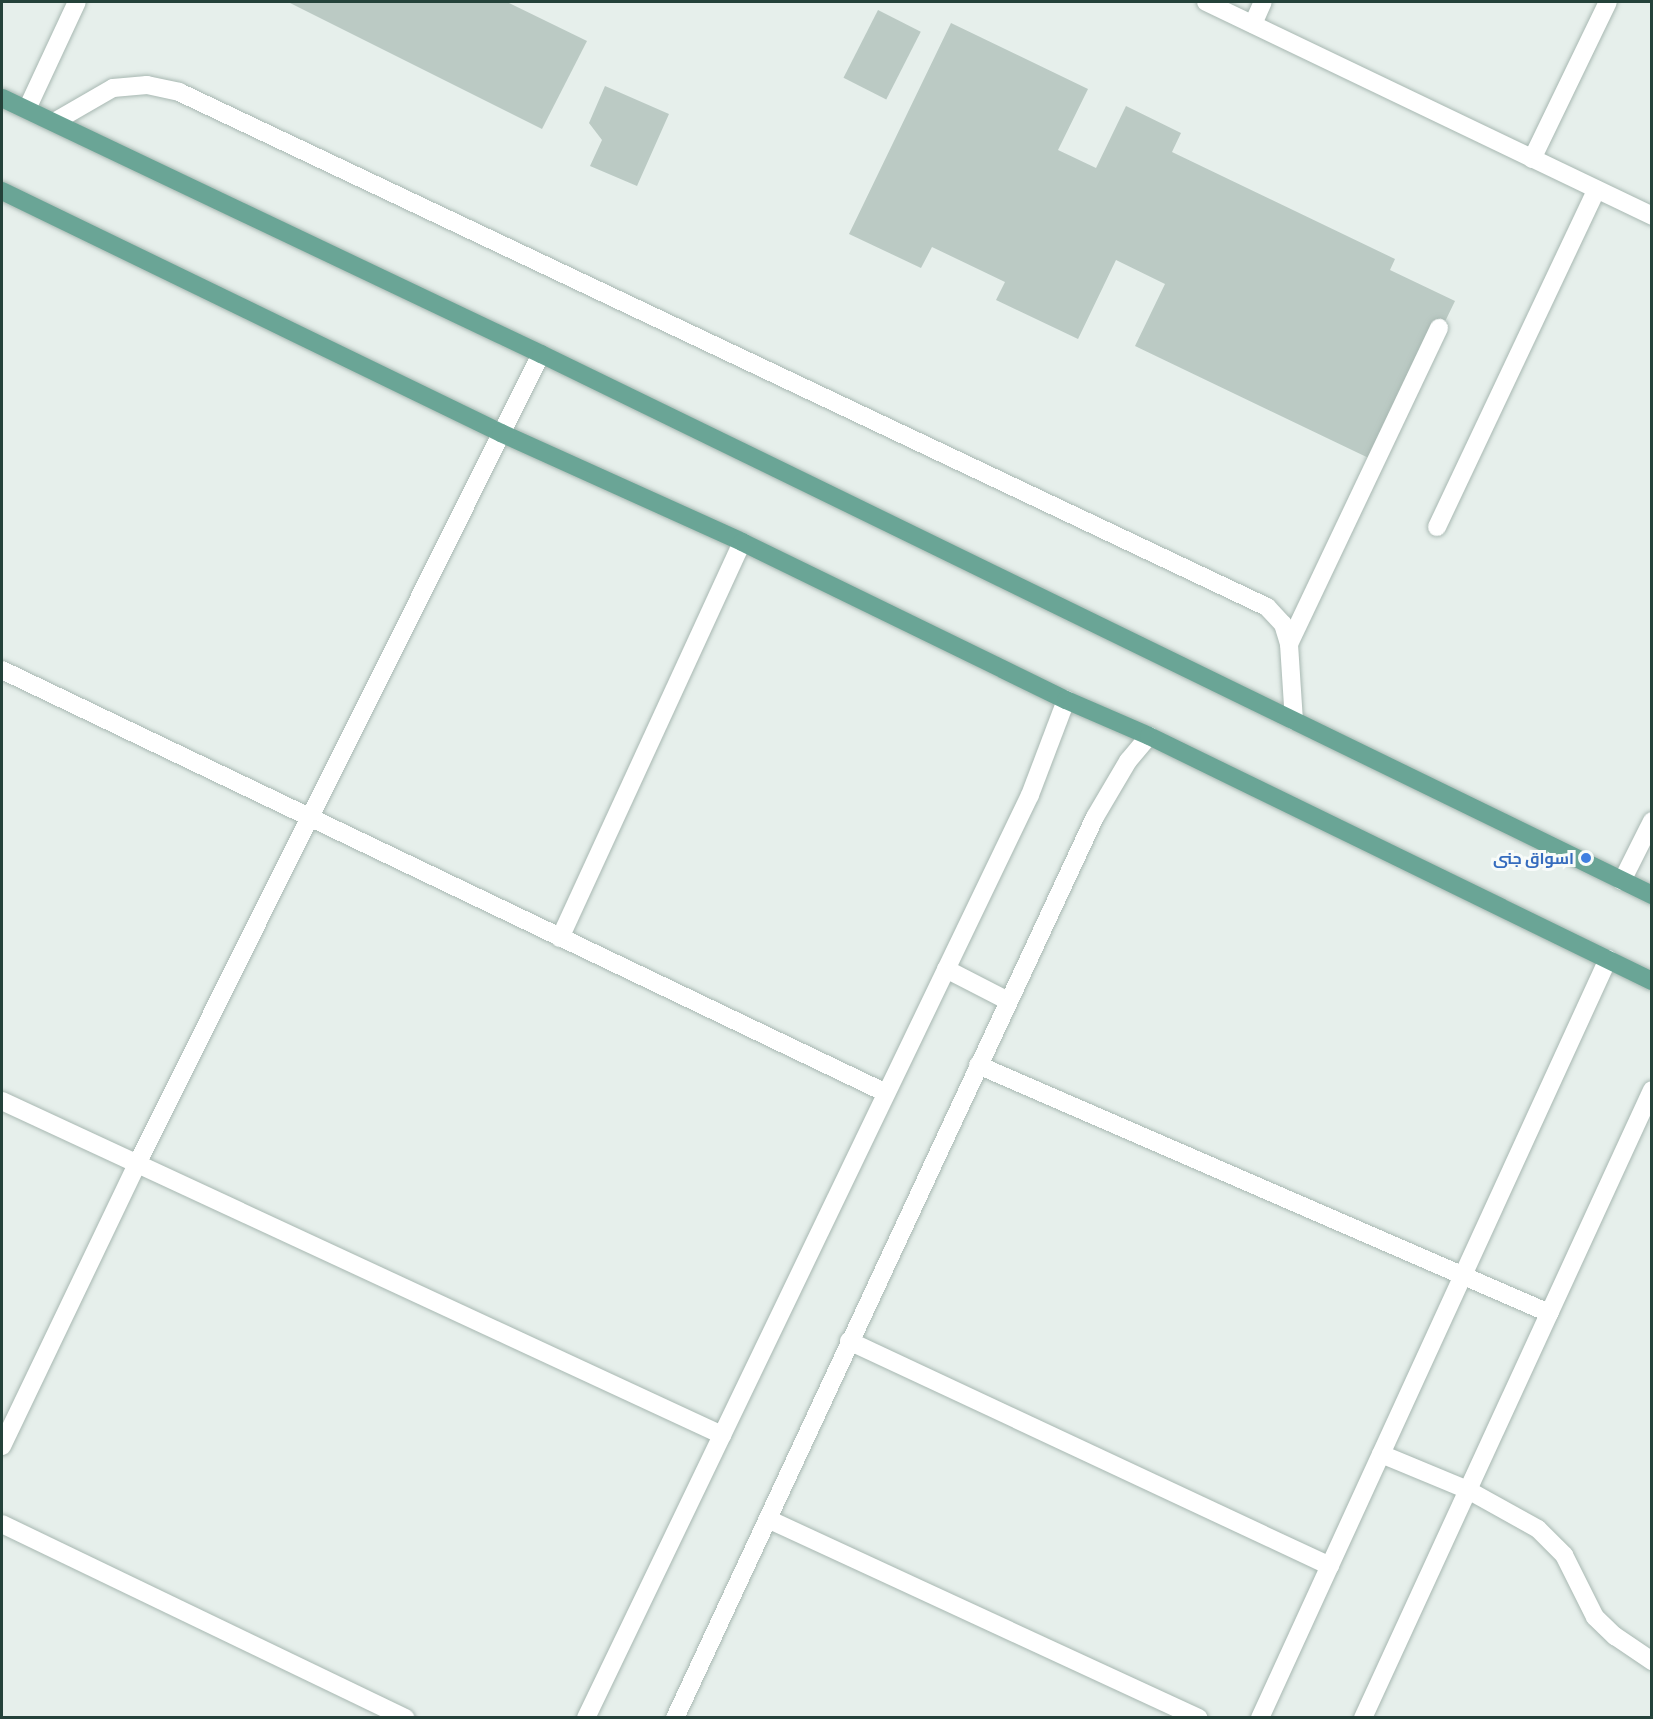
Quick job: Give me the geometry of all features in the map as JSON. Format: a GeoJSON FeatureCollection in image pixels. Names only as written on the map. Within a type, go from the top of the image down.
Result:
{"type":"FeatureCollection","features":[{"type":"Feature","properties":{"kind":"main road"},"geometry":{"type":"LineString","coordinates":[[2,98],[541,354],[1652,895]]}},
{"type":"Feature","properties":{"kind":"main road"},"geometry":{"type":"LineString","coordinates":[[2,191],[501,433],[742,542],[1066,700],[1149,736],[1652,981]]}},
{"type":"Feature","properties":{"kind":"street"},"geometry":{"type":"LineString","coordinates":[[27,109],[77,2]]}},
{"type":"Feature","properties":{"kind":"street"},"geometry":{"type":"LineString","coordinates":[[1206,2],[1652,216]]}},
{"type":"Feature","properties":{"kind":"street"},"geometry":{"type":"LineString","coordinates":[[1253,24],[1263,2]]}},
{"type":"Feature","properties":{"kind":"street"},"geometry":{"type":"LineString","coordinates":[[1532,159],[1608,2]]}},
{"type":"Feature","properties":{"kind":"street"},"geometry":{"type":"LineString","coordinates":[[54,122],[113,88],[147,85],[179,92],[1267,607],[1283,624],[1289,644],[1294,721]]}},
{"type":"Feature","properties":{"kind":"street"},"geometry":{"type":"LineString","coordinates":[[1437,527],[1596,190]]}},
{"type":"Feature","properties":{"kind":"street"},"geometry":{"type":"LineString","coordinates":[[1289,644],[1439,328]]}},
{"type":"Feature","properties":{"kind":"street"},"geometry":{"type":"LineString","coordinates":[[2,1446],[136,1166],[541,354]]}},
{"type":"Feature","properties":{"kind":"street"},"geometry":{"type":"LineString","coordinates":[[560,938],[742,542]]}},
{"type":"Feature","properties":{"kind":"street"},"geometry":{"type":"LineString","coordinates":[[2,670],[886,1093]]}},
{"type":"Feature","properties":{"kind":"street"},"geometry":{"type":"LineString","coordinates":[[586,1718],[1030,795],[1066,700]]}},
{"type":"Feature","properties":{"kind":"street"},"geometry":{"type":"LineString","coordinates":[[675,1718],[770,1520],[849,1341],[978,1065],[1110,788],[1149,736]]}},
{"type":"Feature","properties":{"kind":"street"},"geometry":{"type":"LineString","coordinates":[[1622,880],[1652,821]]}},
{"type":"Feature","properties":{"kind":"street"},"geometry":{"type":"LineString","coordinates":[[1260,1718],[1608,959]]}},
{"type":"Feature","properties":{"kind":"street"},"geometry":{"type":"LineString","coordinates":[[946,969],[1008,1001]]}},
{"type":"Feature","properties":{"kind":"street"},"geometry":{"type":"LineString","coordinates":[[978,1065],[1549,1313]]}},
{"type":"Feature","properties":{"kind":"street"},"geometry":{"type":"LineString","coordinates":[[1363,1718],[1652,1090]]}},
{"type":"Feature","properties":{"kind":"street"},"geometry":{"type":"LineString","coordinates":[[2,1101],[136,1166],[722,1435]]}},
{"type":"Feature","properties":{"kind":"street"},"geometry":{"type":"LineString","coordinates":[[849,1341],[1330,1566]]}},
{"type":"Feature","properties":{"kind":"street"},"geometry":{"type":"LineString","coordinates":[[1381,1454],[1468,1490],[1538,1529],[1564,1555],[1595,1617],[1615,1636],[1652,1661]]}},
{"type":"Feature","properties":{"kind":"street"},"geometry":{"type":"LineString","coordinates":[[770,1520],[1199,1718]]}},
{"type":"Feature","properties":{"kind":"street"},"geometry":{"type":"LineString","coordinates":[[2,1524],[406,1718]]}},
{"type":"Feature","properties":{"kind":"building"},"geometry":{"type":"Polygon","coordinates":[[[288,2],[507,2],[587,41],[542,129],[288,2]]]}},
{"type":"Feature","properties":{"kind":"building"},"geometry":{"type":"Polygon","coordinates":[[[878,10],[921,32],[886,100],[843,78],[878,10]]]}},
{"type":"Feature","properties":{"kind":"building"},"geometry":{"type":"Polygon","coordinates":[[[951,23],[1088,89],[1058,150],[1096,168],[1126,106],[1181,133],[1172,152],[1395,259],[1390,270],[1455,301],[1377,462],[1135,346],[1165,284],[1116,260],[1078,339],[996,300],[1005,282],[932,247],[921,268],[849,234],[951,23]]]}},
{"type":"Feature","properties":{"kind":"building"},"geometry":{"type":"Polygon","coordinates":[[[605,86],[669,114],[637,186],[590,166],[602,140],[589,123],[605,86]]]}},
{"type":"Feature","properties":{"kind":"place","name":"اسواق جنى"},"geometry":{"type":"Point","coordinates":[1586,858]}}]}
